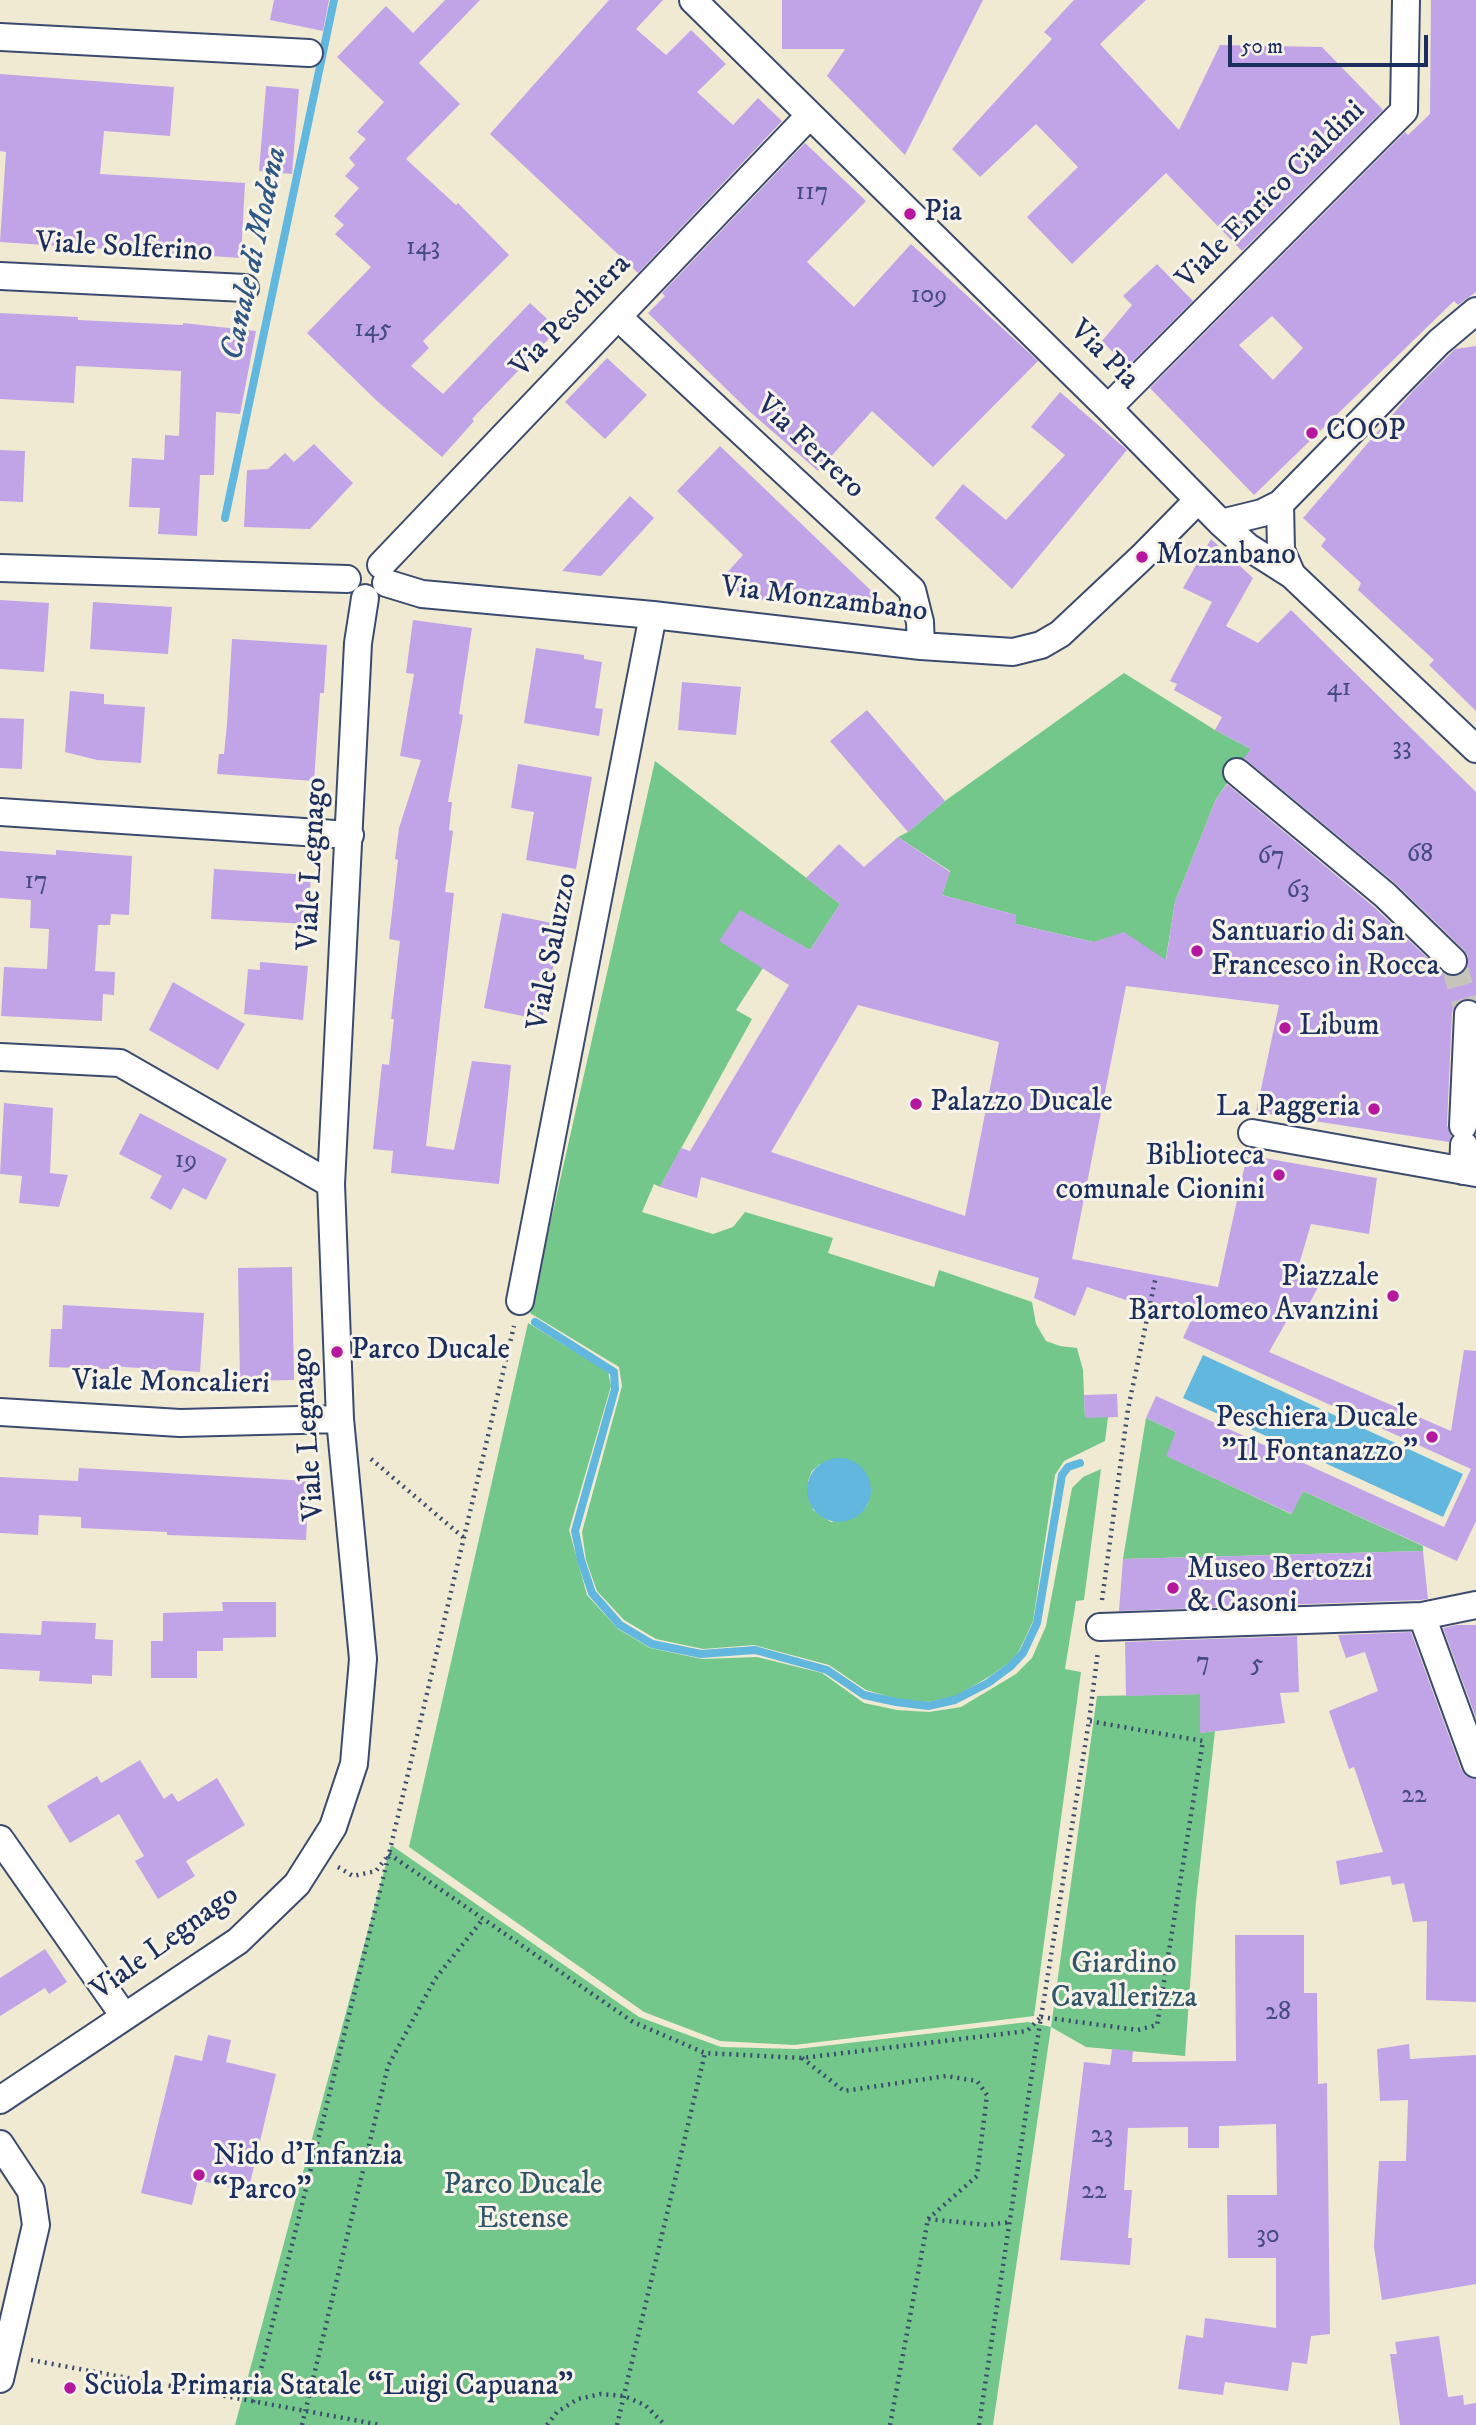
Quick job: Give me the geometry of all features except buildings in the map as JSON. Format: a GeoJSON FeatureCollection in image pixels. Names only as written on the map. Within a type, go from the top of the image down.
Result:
{"type":"FeatureCollection","features":[{"type":"Feature","properties":{"kind":"street","name":"Via Pia"},"geometry":{"type":"LineString","coordinates":[[693,0],[1108,408],[1221,523],[1248,547],[1292,575],[1476,749]]}},
{"type":"Feature","properties":{"kind":"street","name":"Viale Enrico Cialdini"},"geometry":{"type":"LineString","coordinates":[[1108,408],[1404,111],[1406,0]]}},
{"type":"Feature","properties":{"kind":"street"},"geometry":{"type":"LineString","coordinates":[[0,37],[309,52]]}},
{"type":"Feature","properties":{"kind":"street","name":"Via Peschiera"},"geometry":{"type":"LineString","coordinates":[[377,582],[618,317],[810,115]]}},
{"type":"Feature","properties":{"kind":"street","name":"Viale Solferino"},"geometry":{"type":"LineString","coordinates":[[0,276],[245,288]]}},
{"type":"Feature","properties":{"kind":"street"},"geometry":{"type":"LineString","coordinates":[[1221,523],[1262,513],[1280,504],[1466,325],[1476,311]]}},
{"type":"Feature","properties":{"kind":"street","name":"Via Ferrero"},"geometry":{"type":"LineString","coordinates":[[618,317],[912,590],[920,622],[921,646]]}},
{"type":"Feature","properties":{"kind":"street","name":"Via Monzambano"},"geometry":{"type":"LineString","coordinates":[[377,582],[422,594],[653,615],[921,646],[1013,652],[1041,645],[1060,634],[1198,500]]}},
{"type":"Feature","properties":{"kind":"street"},"geometry":{"type":"LineString","coordinates":[[1280,504],[1281,550],[1292,575]]}},
{"type":"Feature","properties":{"kind":"street"},"geometry":{"type":"LineString","coordinates":[[362,560],[372,560],[377,582],[351,591],[347,579],[351,567],[362,560]]}},
{"type":"Feature","properties":{"kind":"street"},"geometry":{"type":"LineString","coordinates":[[0,568],[347,579]]}},
{"type":"Feature","properties":{"kind":"street","name":"Viale Legnago"},"geometry":{"type":"LineString","coordinates":[[0,2100],[238,1941],[297,1884],[333,1827],[354,1765],[363,1659],[340,1419],[331,1184],[358,643],[377,582]]}},
{"type":"Feature","properties":{"kind":"street","name":"Viale Saluzzo"},"geometry":{"type":"LineString","coordinates":[[520,1301],[653,615]]}},
{"type":"Feature","properties":{"kind":"street"},"geometry":{"type":"LineString","coordinates":[[1237,772],[1385,895],[1453,961]]}},
{"type":"Feature","properties":{"kind":"street"},"geometry":{"type":"LineString","coordinates":[[0,812],[349,835]]}},
{"type":"Feature","properties":{"kind":"street"},"geometry":{"type":"LineString","coordinates":[[1252,1133],[1469,1172],[1463,1135],[1468,1014]]}},
{"type":"Feature","properties":{"kind":"street"},"geometry":{"type":"LineString","coordinates":[[0,1057],[120,1063],[331,1184]]}},
{"type":"Feature","properties":{"kind":"street","name":"Viale Moncalieri"},"geometry":{"type":"LineString","coordinates":[[0,1412],[180,1423],[340,1419]]}},
{"type":"Feature","properties":{"kind":"street"},"geometry":{"type":"LineString","coordinates":[[1100,1628],[1427,1616],[1476,1605]]}},
{"type":"Feature","properties":{"kind":"street"},"geometry":{"type":"LineString","coordinates":[[1427,1616],[1476,1765]]}},
{"type":"Feature","properties":{"kind":"street"},"geometry":{"type":"LineString","coordinates":[[0,1839],[124,2016]]}},
{"type":"Feature","properties":{"kind":"street"},"geometry":{"type":"LineString","coordinates":[[0,2144],[30,2191],[36,2225],[3,2367]]}},
{"type":"Feature","properties":{"kind":"path"},"geometry":{"type":"LineString","coordinates":[[979,2425],[1089,1721],[1128,1409],[1156,1276]]}},
{"type":"Feature","properties":{"kind":"path"},"geometry":{"type":"LineString","coordinates":[[253,2402],[389,1854],[520,1301]]}},
{"type":"Feature","properties":{"kind":"path"},"geometry":{"type":"LineString","coordinates":[[366,1455],[464,1538]]}},
{"type":"Feature","properties":{"kind":"path"},"geometry":{"type":"LineString","coordinates":[[1041,2017],[1138,2030],[1157,2025],[1203,1741],[1089,1721]]}},
{"type":"Feature","properties":{"kind":"path"},"geometry":{"type":"LineString","coordinates":[[316,1854],[353,1876],[376,1871],[389,1854]]}},
{"type":"Feature","properties":{"kind":"path"},"geometry":{"type":"LineString","coordinates":[[389,1854],[633,2022],[705,2053],[802,2058],[1027,2031],[1041,2017]]}},
{"type":"Feature","properties":{"kind":"path"},"geometry":{"type":"LineString","coordinates":[[302,2425],[388,2066],[435,1979],[483,1919]]}},
{"type":"Feature","properties":{"kind":"path"},"geometry":{"type":"LineString","coordinates":[[617,2425],[705,2053]]}},
{"type":"Feature","properties":{"kind":"path"},"geometry":{"type":"LineString","coordinates":[[802,2058],[844,2091],[946,2076],[977,2081],[987,2095],[977,2176],[928,2219],[890,2425]]}},
{"type":"Feature","properties":{"kind":"path"},"geometry":{"type":"LineString","coordinates":[[928,2219],[988,2225],[1010,2222]]}},
{"type":"Feature","properties":{"kind":"path"},"geometry":{"type":"LineString","coordinates":[[3,2367],[253,2402],[381,2425]]}},
{"type":"Feature","properties":{"kind":"path"},"geometry":{"type":"LineString","coordinates":[[547,2425],[558,2412],[578,2399],[601,2394],[624,2396],[645,2405],[665,2425]]}},
{"type":"Feature","properties":{"kind":"green space"},"geometry":{"type":"Polygon","coordinates":[[[1124,673],[1215,730],[1251,749],[1216,799],[1175,902],[1163,977],[1102,944],[1016,924],[1016,915],[942,895],[950,871],[898,837],[1124,673]]]}},
{"type":"Feature","properties":{"kind":"green space"},"geometry":{"type":"Polygon","coordinates":[[[655,761],[840,904],[810,950],[740,911],[763,968],[736,1010],[752,1019],[660,1187],[654,1184],[642,1212],[713,1234],[733,1227],[745,1212],[833,1238],[828,1253],[934,1287],[939,1270],[1032,1302],[1036,1324],[1046,1341],[1077,1348],[1083,1370],[1085,1417],[1108,1417],[1105,1441],[1064,1461],[1055,1475],[1033,1621],[1019,1651],[1010,1662],[955,1697],[926,1702],[897,1699],[866,1690],[829,1665],[754,1645],[703,1649],[656,1639],[624,1620],[597,1591],[586,1560],[582,1532],[622,1386],[619,1367],[530,1313],[655,761]],[[820,1464],[812,1471],[808,1481],[813,1510],[831,1522],[861,1513],[868,1504],[870,1494],[820,1464]]]}},
{"type":"Feature","properties":{"kind":"green space"},"geometry":{"type":"Polygon","coordinates":[[[528,1323],[608,1372],[611,1386],[569,1530],[587,1595],[618,1629],[650,1648],[702,1659],[757,1657],[822,1673],[864,1703],[897,1710],[929,1712],[961,1707],[1016,1674],[1032,1658],[1046,1626],[1072,1488],[1083,1477],[1101,1469],[1084,1600],[1076,1601],[1065,1669],[1081,1672],[1034,2016],[794,2045],[720,2041],[644,2012],[409,1847],[528,1323]]]}},
{"type":"Feature","properties":{"kind":"green space"},"geometry":{"type":"Polygon","coordinates":[[[1146,1418],[1176,1432],[1167,1456],[1291,1514],[1303,1491],[1423,1546],[1423,1551],[1123,1559],[1146,1418]]]}},
{"type":"Feature","properties":{"kind":"green space","name":"Giardino Cavallerizza"},"geometry":{"type":"Polygon","coordinates":[[[1200,1694],[1200,1733],[1215,1731],[1196,1901],[1185,2056],[1086,2047],[1051,2027],[1097,1696],[1200,1694]]]}},
{"type":"Feature","properties":{"kind":"green space","name":"Parco Ducale Estense"},"geometry":{"type":"Polygon","coordinates":[[[391,1845],[639,2017],[721,2047],[797,2049],[1028,2022],[1051,2027],[993,2425],[235,2425],[391,1845]]]}},
{"type":"Feature","properties":{"kind":"water","name":"Peschiera Ducale \"Il Fontanazzo\""},"geometry":{"type":"Polygon","coordinates":[[[1203,1355],[1463,1474],[1443,1517],[1183,1398],[1203,1355]]]}},
{"type":"Feature","properties":{"kind":"water"},"geometry":{"type":"Polygon","coordinates":[[[839,1458],[851,1460],[862,1467],[869,1478],[869,1502],[862,1513],[851,1520],[839,1522],[827,1520],[816,1513],[809,1502],[807,1490],[809,1478],[816,1467],[827,1460],[839,1458]]]}},
{"type":"Feature","properties":{"kind":"waterway","name":"Canale di Modena"},"geometry":{"type":"LineString","coordinates":[[225,518],[334,0]]}},
{"type":"Feature","properties":{"kind":"waterway"},"geometry":{"type":"LineString","coordinates":[[535,1322],[614,1372],[615,1389],[575,1531],[592,1593],[620,1625],[652,1644],[701,1654],[755,1650],[827,1670],[864,1695],[928,1706],[955,1700],[988,1683],[1023,1653],[1037,1623],[1062,1475],[1068,1467],[1080,1463]]}},
{"type":"Feature","properties":{"kind":"tunnel"},"geometry":{"type":"LineString","coordinates":[[1453,961],[1468,1014]]}},
{"type":"Feature","properties":{"kind":"place","name":"Pia"},"geometry":{"type":"Point","coordinates":[910,214]}},
{"type":"Feature","properties":{"kind":"place","name":"COOP"},"geometry":{"type":"Point","coordinates":[1312,433]}},
{"type":"Feature","properties":{"kind":"place","name":"Mozanbano"},"geometry":{"type":"Point","coordinates":[1142,557]}},
{"type":"Feature","properties":{"kind":"place","name":"Santuario di San Francesco in Rocca"},"geometry":{"type":"Point","coordinates":[1197,951]}},
{"type":"Feature","properties":{"kind":"place","name":"Libum"},"geometry":{"type":"Point","coordinates":[1285,1028]}},
{"type":"Feature","properties":{"kind":"place","name":"Palazzo Ducale"},"geometry":{"type":"Point","coordinates":[916,1104]}},
{"type":"Feature","properties":{"kind":"place","name":"La Paggeria"},"geometry":{"type":"Point","coordinates":[1374,1109]}},
{"type":"Feature","properties":{"kind":"place","name":"Biblioteca comunale Cionini"},"geometry":{"type":"Point","coordinates":[1279,1175]}},
{"type":"Feature","properties":{"kind":"place","name":"Piazzale Bartolomeo Avanzini"},"geometry":{"type":"Point","coordinates":[1393,1296]}},
{"type":"Feature","properties":{"kind":"place","name":"Parco Ducale"},"geometry":{"type":"Point","coordinates":[337,1352]}},
{"type":"Feature","properties":{"kind":"place","name":"Peschiera Ducale \"Il Fontanazzo\""},"geometry":{"type":"Point","coordinates":[1432,1437]}},
{"type":"Feature","properties":{"kind":"place","name":"Museo Bertozzi & Casoni"},"geometry":{"type":"Point","coordinates":[1173,1588]}},
{"type":"Feature","properties":{"kind":"place","name":"Nido d’Infanzia “Parco”"},"geometry":{"type":"Point","coordinates":[199,2175]}},
{"type":"Feature","properties":{"kind":"place","name":"Scuola Primaria Statale “Luigi Capuana”"},"geometry":{"type":"Point","coordinates":[70,2388]}}]}
